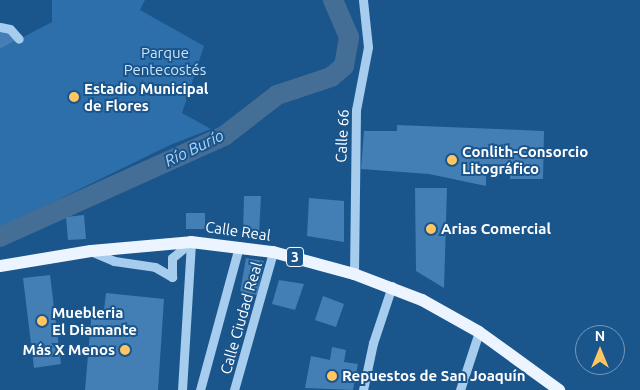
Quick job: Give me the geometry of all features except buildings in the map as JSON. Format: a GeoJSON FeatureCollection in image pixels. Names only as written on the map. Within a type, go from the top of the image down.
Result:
{"type":"FeatureCollection","features":[{"type":"Feature","properties":{"kind":"main road","name":"Calle Real"},"geometry":{"type":"LineString","coordinates":[[0,266],[91,251],[191,242],[239,246],[273,252],[392,286],[445,311],[479,332],[559,390]]}},
{"type":"Feature","properties":{"kind":"street","name":"Calle 66"},"geometry":{"type":"LineString","coordinates":[[354,274],[356,110],[368,47],[363,0]]}},
{"type":"Feature","properties":{"kind":"street"},"geometry":{"type":"LineString","coordinates":[[0,28],[10,29],[19,39]]}},
{"type":"Feature","properties":{"kind":"street"},"geometry":{"type":"LineString","coordinates":[[91,251],[114,261],[155,266],[172,277],[172,258],[191,242]]}},
{"type":"Feature","properties":{"kind":"street"},"geometry":{"type":"LineString","coordinates":[[182,390],[191,242]]}},
{"type":"Feature","properties":{"kind":"street"},"geometry":{"type":"LineString","coordinates":[[200,390],[239,246]]}},
{"type":"Feature","properties":{"kind":"street","name":"Calle Ciudad Real"},"geometry":{"type":"LineString","coordinates":[[234,390],[273,252]]}},
{"type":"Feature","properties":{"kind":"street"},"geometry":{"type":"LineString","coordinates":[[363,390],[373,343],[392,286]]}},
{"type":"Feature","properties":{"kind":"street"},"geometry":{"type":"LineString","coordinates":[[460,390],[479,332]]}},
{"type":"Feature","properties":{"kind":"green space","name":"Estadio Municipal de Flores"},"geometry":{"type":"Polygon","coordinates":[[[52,0],[145,0],[140,10],[204,46],[182,113],[211,129],[170,145],[0,228],[0,49],[52,22],[52,0]]]}},
{"type":"Feature","properties":{"kind":"waterway","name":"Río Burío"},"geometry":{"type":"LineString","coordinates":[[0,237],[224,136],[277,95],[331,77],[344,66],[349,37],[333,0]]}},
{"type":"Feature","properties":{"kind":"place","name":"Estadio Municipal de Flores"},"geometry":{"type":"Point","coordinates":[74,97]}},
{"type":"Feature","properties":{"kind":"place","name":"Conlith-Consorcio Litográfico"},"geometry":{"type":"Point","coordinates":[452,160]}},
{"type":"Feature","properties":{"kind":"place","name":"Arias Comercial"},"geometry":{"type":"Point","coordinates":[431,229]}},
{"type":"Feature","properties":{"kind":"place","name":"Muebleria El Diamante"},"geometry":{"type":"Point","coordinates":[42,321]}},
{"type":"Feature","properties":{"kind":"place","name":"Más X Menos"},"geometry":{"type":"Point","coordinates":[125,350]}},
{"type":"Feature","properties":{"kind":"place","name":"Repuestos de San Joaquín"},"geometry":{"type":"Point","coordinates":[332,376]}},
{"type":"Feature","properties":{"kind":"park label","name":"Parque Pentecostés"},"geometry":{"type":"Point","coordinates":[165,60]}}]}
